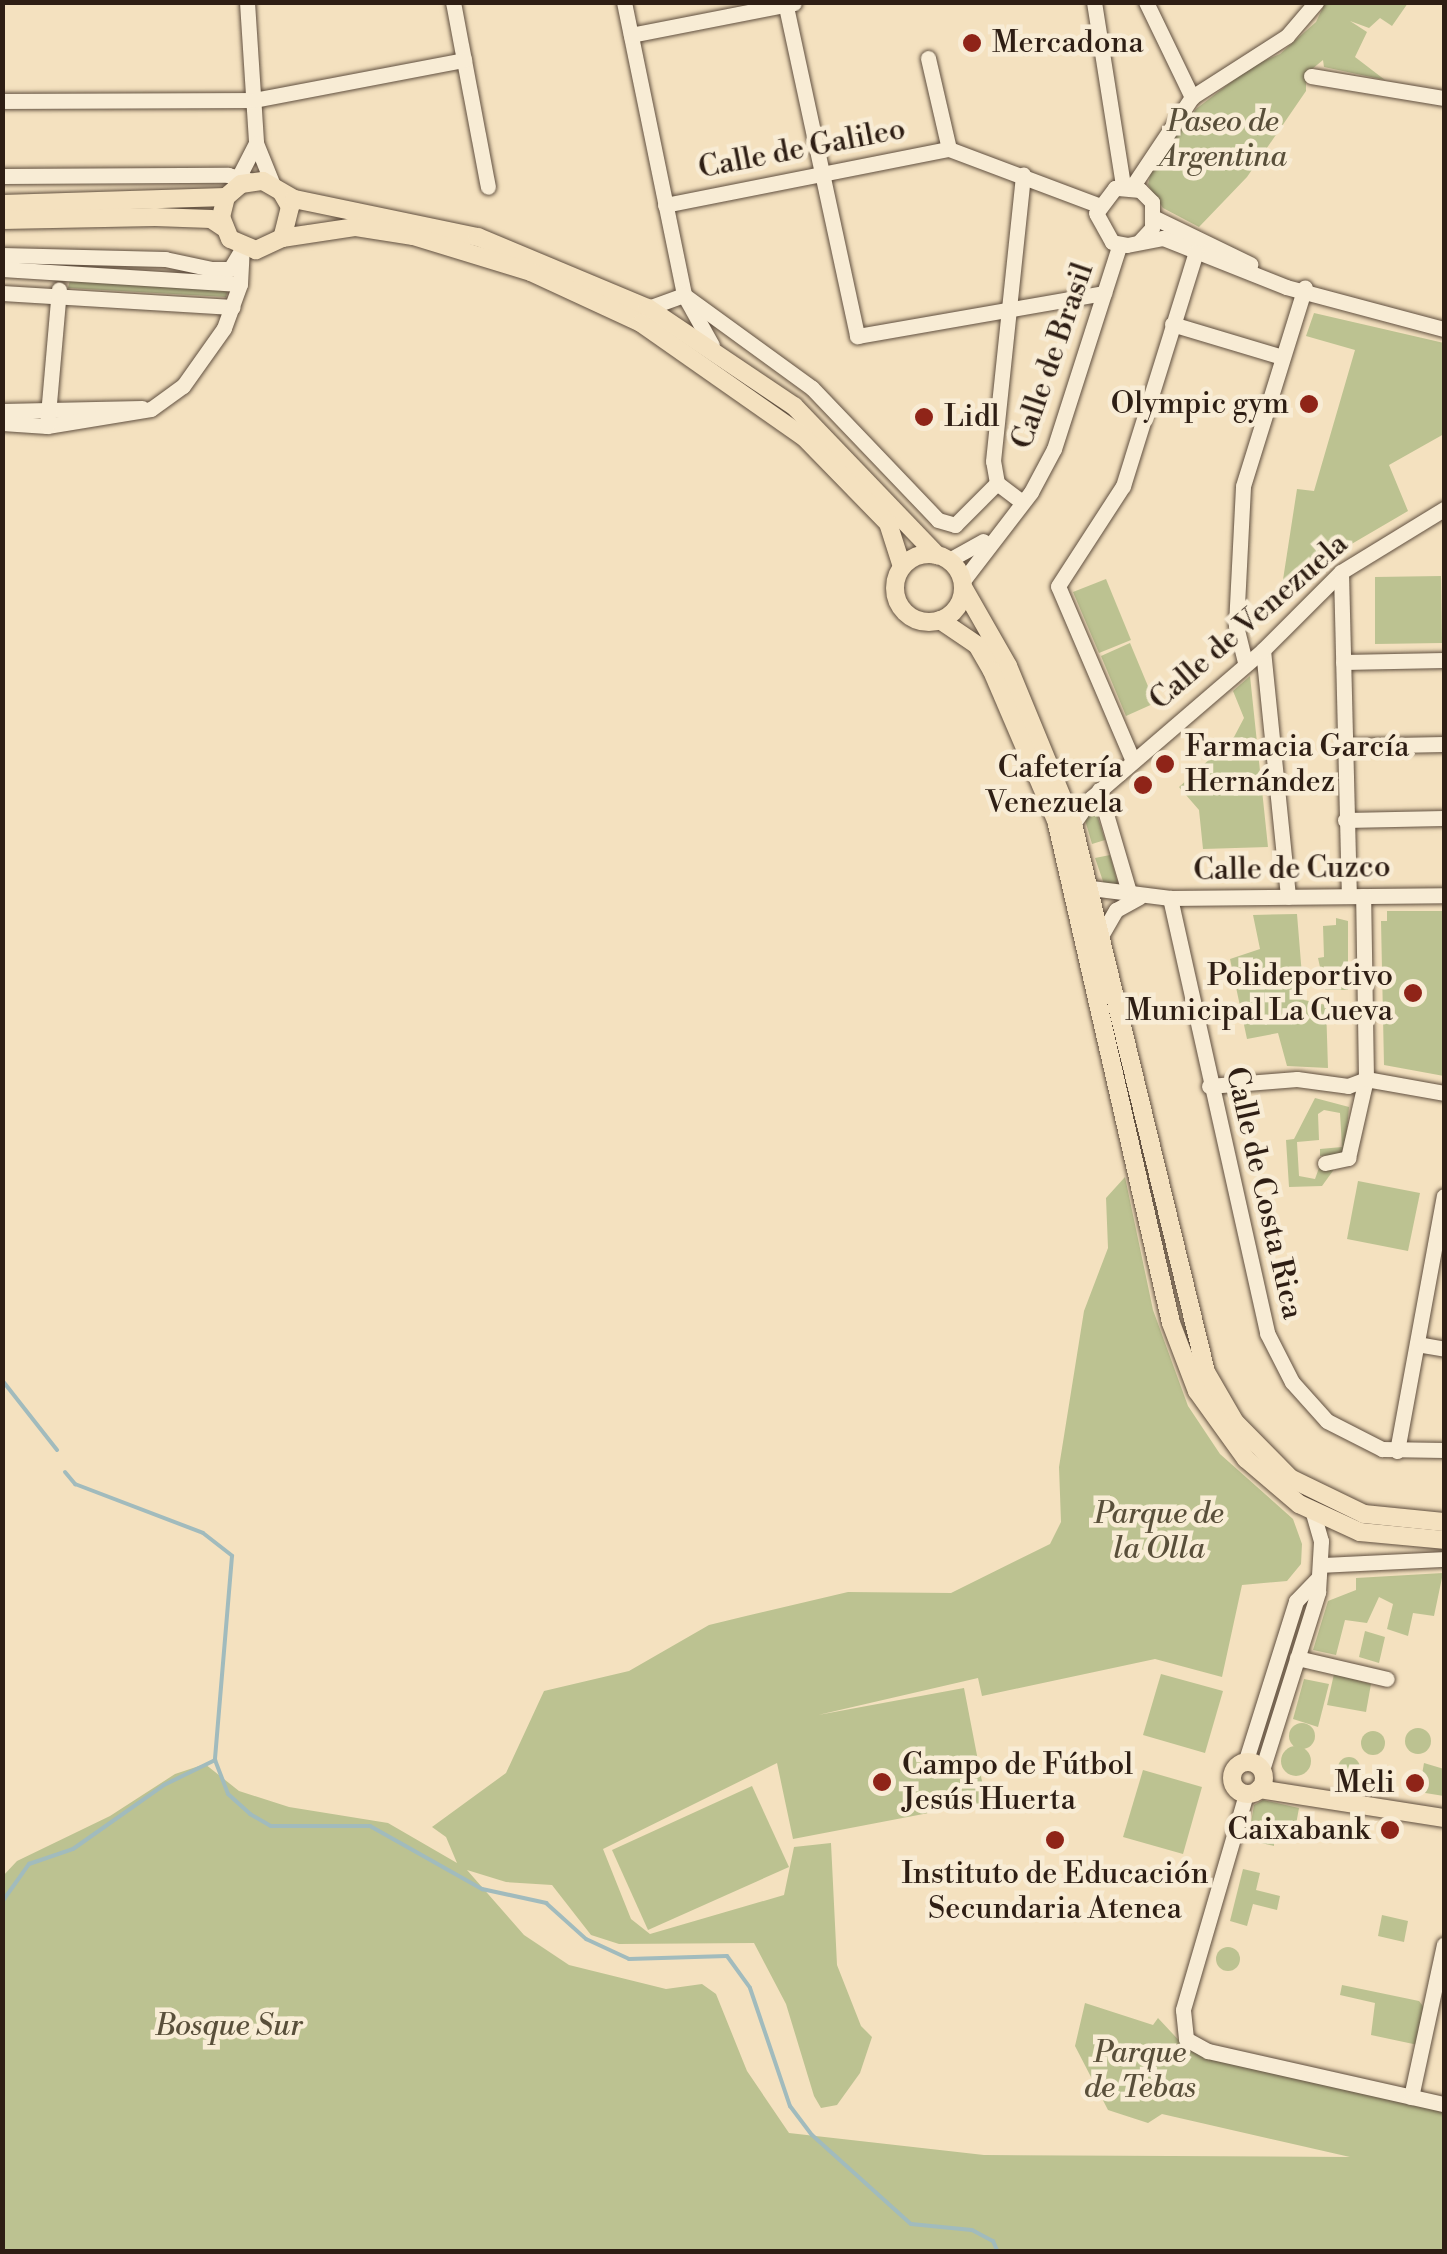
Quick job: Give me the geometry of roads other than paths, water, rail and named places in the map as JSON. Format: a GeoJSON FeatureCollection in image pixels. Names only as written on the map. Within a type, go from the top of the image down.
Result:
{"type":"FeatureCollection","features":[{"type":"Feature","properties":{"kind":"main road"},"geometry":{"type":"LineString","coordinates":[[223,227],[235,184]]}},
{"type":"Feature","properties":{"kind":"main road"},"geometry":{"type":"LineString","coordinates":[[2,204],[235,184],[278,189],[478,237],[648,308],[712,345],[827,435],[943,557],[962,585],[1008,666],[1057,781],[1091,888],[1188,1318],[1223,1404],[1260,1451],[1324,1499],[1391,1520],[1444,1522]]}},
{"type":"Feature","properties":{"kind":"main road"},"geometry":{"type":"LineString","coordinates":[[278,189],[290,207],[282,238]]}},
{"type":"Feature","properties":{"kind":"main road"},"geometry":{"type":"LineString","coordinates":[[2,220],[154,216],[211,219],[242,248],[256,250],[282,238],[356,227],[414,236],[531,272],[641,323],[804,437],[888,523],[902,566]]}},
{"type":"Feature","properties":{"kind":"main road"},"geometry":{"type":"LineString","coordinates":[[943,557],[918,555],[902,566],[894,587],[901,608],[918,620],[940,620],[977,645],[1056,820],[1183,1358],[1230,1442],[1276,1488],[1313,1512],[1360,1532],[1444,1540]]}},
{"type":"Feature","properties":{"kind":"main road"},"geometry":{"type":"LineString","coordinates":[[940,620],[957,607],[962,585]]}},
{"type":"Feature","properties":{"kind":"main road"},"geometry":{"type":"LineString","coordinates":[[1255,1778],[1444,1806]]}},
{"type":"Feature","properties":{"kind":"main road"},"geometry":{"type":"LineString","coordinates":[[1255,1778],[1444,1818]]}},
{"type":"Feature","properties":{"kind":"street"},"geometry":{"type":"LineString","coordinates":[[247,2],[256,144],[278,189]]}},
{"type":"Feature","properties":{"kind":"street"},"geometry":{"type":"LineString","coordinates":[[452,2],[488,187]]}},
{"type":"Feature","properties":{"kind":"street"},"geometry":{"type":"LineString","coordinates":[[624,2],[684,296],[712,345]]}},
{"type":"Feature","properties":{"kind":"street"},"geometry":{"type":"LineString","coordinates":[[1094,2],[1128,186],[1152,202],[1155,218],[1139,242]]}},
{"type":"Feature","properties":{"kind":"street"},"geometry":{"type":"LineString","coordinates":[[1146,2],[1192,97]]}},
{"type":"Feature","properties":{"kind":"street"},"geometry":{"type":"LineString","coordinates":[[1316,2],[1287,36],[1192,97],[1128,186],[1098,205],[1100,230],[1120,244],[1163,238],[1305,288],[1444,327]]}},
{"type":"Feature","properties":{"kind":"street"},"geometry":{"type":"LineString","coordinates":[[631,36],[788,3],[856,336],[1104,293]]}},
{"type":"Feature","properties":{"kind":"street","name":"Calle de Galileo"},"geometry":{"type":"LineString","coordinates":[[928,58],[949,148]]}},
{"type":"Feature","properties":{"kind":"street"},"geometry":{"type":"LineString","coordinates":[[2,101],[254,100],[464,60]]}},
{"type":"Feature","properties":{"kind":"street"},"geometry":{"type":"LineString","coordinates":[[1310,76],[1444,98]]}},
{"type":"Feature","properties":{"kind":"street"},"geometry":{"type":"LineString","coordinates":[[2,176],[235,184],[256,144]]}},
{"type":"Feature","properties":{"kind":"street","name":"Calle de Galileo"},"geometry":{"type":"LineString","coordinates":[[665,205],[949,148],[1098,205]]}},
{"type":"Feature","properties":{"kind":"street"},"geometry":{"type":"LineString","coordinates":[[1022,502],[997,483],[993,460],[1005,311],[1023,175]]}},
{"type":"Feature","properties":{"kind":"street"},"geometry":{"type":"LineString","coordinates":[[1155,218],[1305,288]]}},
{"type":"Feature","properties":{"kind":"street","name":"Calle de Brasil"},"geometry":{"type":"LineString","coordinates":[[962,585],[998,530],[1022,502],[1054,449],[1120,244]]}},
{"type":"Feature","properties":{"kind":"street"},"geometry":{"type":"LineString","coordinates":[[2,268],[61,264],[230,268],[242,248]]}},
{"type":"Feature","properties":{"kind":"street"},"geometry":{"type":"LineString","coordinates":[[2,424],[151,409],[204,362],[233,307],[240,284],[242,248]]}},
{"type":"Feature","properties":{"kind":"street"},"geometry":{"type":"LineString","coordinates":[[1133,760],[1058,586],[1123,486],[1196,252]]}},
{"type":"Feature","properties":{"kind":"street"},"geometry":{"type":"LineString","coordinates":[[2,255],[240,284]]}},
{"type":"Feature","properties":{"kind":"street"},"geometry":{"type":"LineString","coordinates":[[48,419],[61,264]]}},
{"type":"Feature","properties":{"kind":"street"},"geometry":{"type":"LineString","coordinates":[[1245,662],[1236,625],[1243,486],[1305,288]]}},
{"type":"Feature","properties":{"kind":"street"},"geometry":{"type":"LineString","coordinates":[[2,292],[233,307]]}},
{"type":"Feature","properties":{"kind":"street"},"geometry":{"type":"LineString","coordinates":[[648,308],[684,296]]}},
{"type":"Feature","properties":{"kind":"street"},"geometry":{"type":"LineString","coordinates":[[684,296],[812,388],[938,520],[955,525],[997,483]]}},
{"type":"Feature","properties":{"kind":"street"},"geometry":{"type":"LineString","coordinates":[[1172,324],[1282,357]]}},
{"type":"Feature","properties":{"kind":"street"},"geometry":{"type":"LineString","coordinates":[[2,411],[48,419]]}},
{"type":"Feature","properties":{"kind":"street","name":"Calle de Venezuela"},"geometry":{"type":"LineString","coordinates":[[1073,824],[1099,790],[1263,650],[1341,572],[1444,509]]}},
{"type":"Feature","properties":{"kind":"street","name":"Calle de Brasil"},"geometry":{"type":"LineString","coordinates":[[943,557],[998,530]]}},
{"type":"Feature","properties":{"kind":"street"},"geometry":{"type":"LineString","coordinates":[[1325,1163],[1348,1158],[1366,1079],[1356,896],[1346,820],[1341,572]]}},
{"type":"Feature","properties":{"kind":"street"},"geometry":{"type":"LineString","coordinates":[[1263,650],[1288,896]]}},
{"type":"Feature","properties":{"kind":"street"},"geometry":{"type":"LineString","coordinates":[[1343,662],[1444,660]]}},
{"type":"Feature","properties":{"kind":"street"},"geometry":{"type":"LineString","coordinates":[[1344,746],[1444,744]]}},
{"type":"Feature","properties":{"kind":"street"},"geometry":{"type":"LineString","coordinates":[[1057,781],[1079,794],[1099,790],[1135,896],[1116,910],[1102,934]]}},
{"type":"Feature","properties":{"kind":"street"},"geometry":{"type":"LineString","coordinates":[[1346,820],[1444,818]]}},
{"type":"Feature","properties":{"kind":"street","name":"Calle de Cuzco"},"geometry":{"type":"LineString","coordinates":[[1091,888],[1170,898],[1444,895]]}},
{"type":"Feature","properties":{"kind":"street","name":"Calle de Costa Rica"},"geometry":{"type":"LineString","coordinates":[[1170,898],[1267,1334],[1292,1382],[1327,1421],[1397,1451],[1444,1450]]}},
{"type":"Feature","properties":{"kind":"street"},"geometry":{"type":"LineString","coordinates":[[1210,1086],[1297,1079],[1348,1086],[1366,1079],[1444,1092]]}},
{"type":"Feature","properties":{"kind":"street"},"geometry":{"type":"LineString","coordinates":[[1397,1451],[1417,1344],[1436,1282],[1444,1196]]}},
{"type":"Feature","properties":{"kind":"street"},"geometry":{"type":"LineString","coordinates":[[1417,1344],[1444,1349]]}},
{"type":"Feature","properties":{"kind":"street"},"geometry":{"type":"LineString","coordinates":[[1313,1512],[1319,1571],[1298,1658],[1255,1778],[1182,2018],[1186,2039],[1208,2051],[1444,2104]]}},
{"type":"Feature","properties":{"kind":"street"},"geometry":{"type":"LineString","coordinates":[[1255,1778],[1296,1602],[1319,1571],[1444,1559]]}},
{"type":"Feature","properties":{"kind":"street"},"geometry":{"type":"LineString","coordinates":[[1298,1658],[1387,1679]]}},
{"type":"Feature","properties":{"kind":"street"},"geometry":{"type":"LineString","coordinates":[[1411,2097],[1444,1945]]}},
{"type":"Feature","properties":{"kind":"waterway"},"geometry":{"type":"LineString","coordinates":[[2,1380],[57,1450]]}},
{"type":"Feature","properties":{"kind":"waterway"},"geometry":{"type":"LineString","coordinates":[[65,1472],[75,1484],[203,1533],[232,1556],[215,1760],[228,1794],[250,1814],[271,1826],[370,1826],[482,1889],[546,1903],[586,1939],[629,1959],[727,1956],[750,1988],[790,2106],[812,2135],[911,2224],[972,2230],[993,2241],[998,2252]]}},
{"type":"Feature","properties":{"kind":"waterway"},"geometry":{"type":"LineString","coordinates":[[2,1902],[29,1864],[73,1849],[164,1785],[215,1760]]}},
{"type":"Feature","properties":{"kind":"place","name":"Mercadona"},"geometry":{"type":"Point","coordinates":[972,43]}},
{"type":"Feature","properties":{"kind":"place","name":"Olympic gym"},"geometry":{"type":"Point","coordinates":[1309,404]}},
{"type":"Feature","properties":{"kind":"place","name":"Lidl"},"geometry":{"type":"Point","coordinates":[924,417]}},
{"type":"Feature","properties":{"kind":"place","name":"Farmacia García Hernández"},"geometry":{"type":"Point","coordinates":[1165,764]}},
{"type":"Feature","properties":{"kind":"place","name":"Cafetería Venezuela"},"geometry":{"type":"Point","coordinates":[1143,785]}},
{"type":"Feature","properties":{"kind":"place","name":"Polideportivo Municipal La Cueva"},"geometry":{"type":"Point","coordinates":[1413,993]}},
{"type":"Feature","properties":{"kind":"place","name":"Campo de Fútbol Jesús Huerta"},"geometry":{"type":"Point","coordinates":[882,1782]}},
{"type":"Feature","properties":{"kind":"place","name":"Meli"},"geometry":{"type":"Point","coordinates":[1415,1783]}},
{"type":"Feature","properties":{"kind":"place","name":"Caixabank"},"geometry":{"type":"Point","coordinates":[1390,1830]}},
{"type":"Feature","properties":{"kind":"place","name":"Instituto de Educación Secundaria Atenea"},"geometry":{"type":"Point","coordinates":[1055,1840]}},
{"type":"Feature","properties":{"kind":"park label","name":"Paseo de Argentina"},"geometry":{"type":"Point","coordinates":[1223,139]}},
{"type":"Feature","properties":{"kind":"park label","name":"Parque de la Olla"},"geometry":{"type":"Point","coordinates":[1159,1531]}},
{"type":"Feature","properties":{"kind":"park label","name":"Bosque Sur"},"geometry":{"type":"Point","coordinates":[229,2026]}},
{"type":"Feature","properties":{"kind":"park label","name":"Parque de Tebas"},"geometry":{"type":"Point","coordinates":[1140,2070]}}]}
